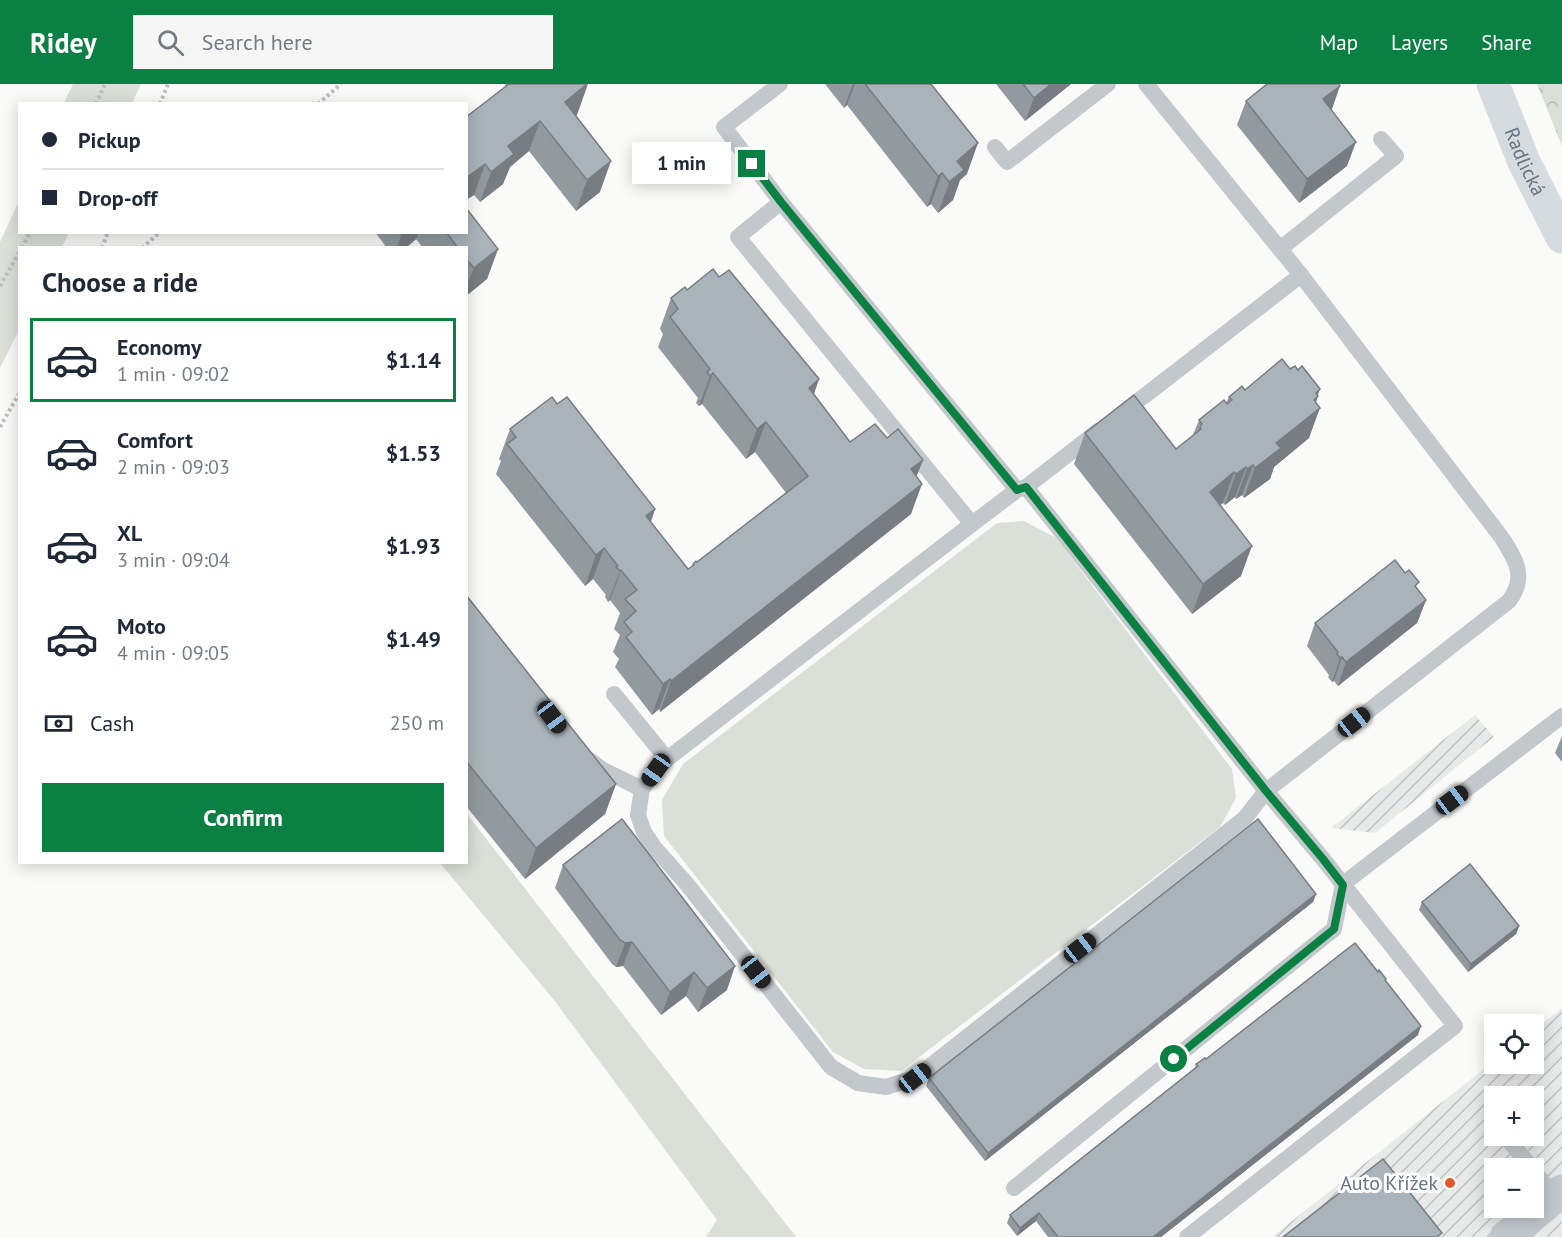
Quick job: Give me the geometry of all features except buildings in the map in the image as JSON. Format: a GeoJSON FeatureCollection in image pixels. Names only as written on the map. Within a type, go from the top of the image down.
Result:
{"type":"FeatureCollection","features":[{"type":"Feature","properties":{"kind":"main road","name":"Radlická"},"geometry":{"type":"LineString","coordinates":[[1493,84],[1524,162],[1562,237]]}},
{"type":"Feature","properties":{"kind":"street"},"geometry":{"type":"LineString","coordinates":[[1506,1237],[1558,1194]]}},
{"type":"Feature","properties":{"kind":"lane"},"geometry":{"type":"LineString","coordinates":[[780,84],[724,127],[781,202],[1021,489],[1323,859],[1455,1026],[1187,1237]]}},
{"type":"Feature","properties":{"kind":"lane"},"geometry":{"type":"LineString","coordinates":[[995,147],[1007,162],[1108,84]]}},
{"type":"Feature","properties":{"kind":"lane"},"geometry":{"type":"LineString","coordinates":[[1146,84],[1301,275],[1502,538],[1513,556],[1519,578],[1509,601],[1266,791],[1245,818],[915,1078],[886,1087],[858,1083],[831,1067],[686,883],[654,847],[638,815],[642,789],[667,759],[1301,275]]}},
{"type":"Feature","properties":{"kind":"lane"},"geometry":{"type":"LineString","coordinates":[[1280,249],[1396,156],[1381,139]]}},
{"type":"Feature","properties":{"kind":"lane"},"geometry":{"type":"LineString","coordinates":[[781,202],[738,237],[972,524]]}},
{"type":"Feature","properties":{"kind":"lane"},"geometry":{"type":"LineString","coordinates":[[615,694],[667,759]]}},
{"type":"Feature","properties":{"kind":"lane"},"geometry":{"type":"LineString","coordinates":[[1014,1188],[1334,929],[1343,885],[1562,716]]}},
{"type":"Feature","properties":{"kind":"lane"},"geometry":{"type":"LineString","coordinates":[[573,745],[580,754],[603,770],[642,789]]}},
{"type":"Feature","properties":{"kind":"lane"},"geometry":{"type":"LineString","coordinates":[[1513,1146],[1523,1158]]}},
{"type":"Feature","properties":{"kind":"lane"},"geometry":{"type":"LineString","coordinates":[[1544,1181],[1558,1194]]}},
{"type":"Feature","properties":{"kind":"path"},"geometry":{"type":"LineString","coordinates":[[97,102],[105,84]]}},
{"type":"Feature","properties":{"kind":"path"},"geometry":{"type":"LineString","coordinates":[[161,102],[168,84]]}},
{"type":"Feature","properties":{"kind":"path"},"geometry":{"type":"LineString","coordinates":[[320,102],[341,84]]}},
{"type":"Feature","properties":{"kind":"path"},"geometry":{"type":"LineString","coordinates":[[144,246],[158,234]]}},
{"type":"Feature","properties":{"kind":"path"},"geometry":{"type":"LineString","coordinates":[[0,286],[18,254]]}},
{"type":"Feature","properties":{"kind":"path"},"geometry":{"type":"LineString","coordinates":[[0,427],[18,396]]}},
{"type":"Feature","properties":{"kind":"shaded area"},"geometry":{"type":"Polygon","coordinates":[[[1475,715],[1494,737],[1375,833],[1331,828],[1475,715]]]}},
{"type":"Feature","properties":{"kind":"shaded area"},"geometry":{"type":"Polygon","coordinates":[[[1562,1008],[1562,1237],[1272,1237],[1484,1069],[1484,1074],[1544,1074],[1544,1022],[1562,1008]]]}},
{"type":"Feature","properties":{"kind":"green space"},"geometry":{"type":"Polygon","coordinates":[[[73,84],[141,84],[132,102],[64,102],[73,84]]]}},
{"type":"Feature","properties":{"kind":"green space"},"geometry":{"type":"Polygon","coordinates":[[[1537,84],[1562,84],[1562,146],[1537,84]]]}},
{"type":"Feature","properties":{"kind":"green space"},"geometry":{"type":"Polygon","coordinates":[[[18,203],[18,234],[68,234],[62,246],[18,246],[18,332],[0,368],[0,242],[18,203]]]}},
{"type":"Feature","properties":{"kind":"green space"},"geometry":{"type":"Polygon","coordinates":[[[1024,521],[1056,538],[1232,769],[1236,798],[1220,827],[901,1071],[864,1069],[833,1052],[664,836],[662,800],[683,764],[997,523],[1024,521]]]}},
{"type":"Feature","properties":{"kind":"green space"},"geometry":{"type":"Polygon","coordinates":[[[468,815],[796,1237],[706,1237],[717,1220],[554,1000],[441,864],[468,864],[468,815]]]}},
{"type":"Feature","properties":{"kind":"place","name":"Auto Křížek"},"geometry":{"type":"Point","coordinates":[1450,1183]}},
{"type":"Feature","properties":{"kind":"route"},"geometry":{"type":"LineString","coordinates":[[752,164],[1017,490],[1026,487],[1343,885],[1334,929],[1174,1059]]}}]}
